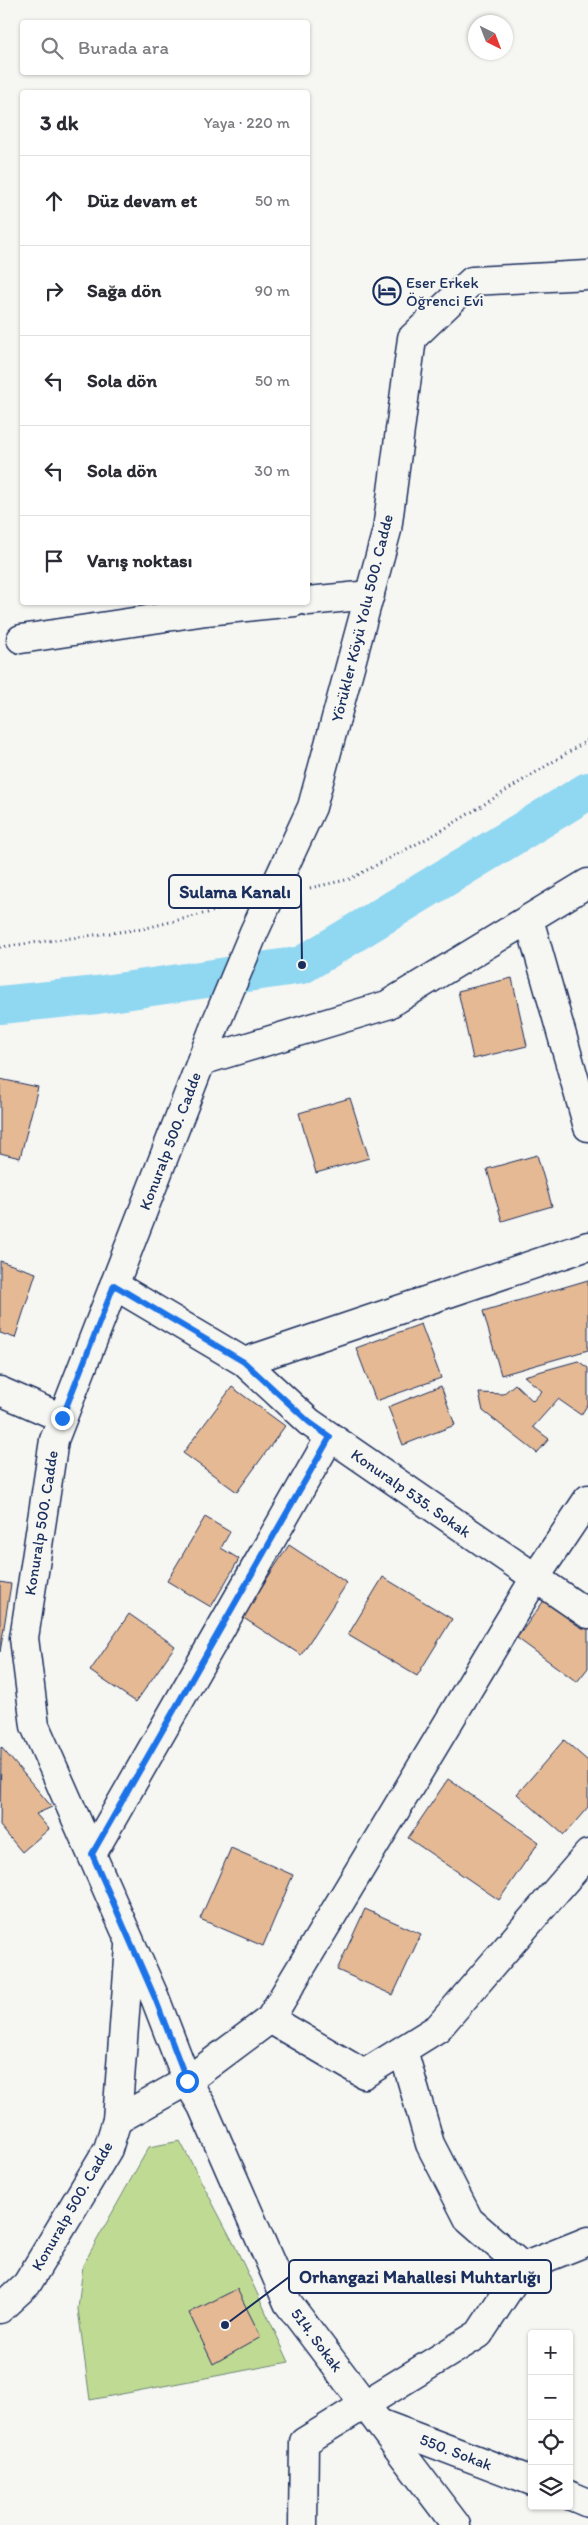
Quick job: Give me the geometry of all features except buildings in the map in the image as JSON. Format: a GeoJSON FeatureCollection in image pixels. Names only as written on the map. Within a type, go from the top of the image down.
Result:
{"type":"FeatureCollection","features":[{"type":"Feature","properties":{"kind":"street","name":"Yörükler Köyü Yolu 500. Cadde"},"geometry":{"type":"LineString","coordinates":[[254,932],[312,807],[370,595],[387,530],[412,338],[472,281],[588,275]]}},
{"type":"Feature","properties":{"kind":"street"},"geometry":{"type":"LineString","coordinates":[[310,601],[370,595]]}},
{"type":"Feature","properties":{"kind":"street"},"geometry":{"type":"LineString","coordinates":[[21,639],[206,611],[265,605]]}},
{"type":"Feature","properties":{"kind":"street"},"geometry":{"type":"LineString","coordinates":[[201,1061],[387,1005],[588,883]]}},
{"type":"Feature","properties":{"kind":"street"},"geometry":{"type":"LineString","coordinates":[[529,919],[588,1127]]}},
{"type":"Feature","properties":{"kind":"street","name":"Konuralp 500. Cadde"},"geometry":{"type":"LineString","coordinates":[[202,2106],[187,2081],[130,1942],[35,1726],[24,1638],[54,1440],[201,1061],[254,932]]}},
{"type":"Feature","properties":{"kind":"street"},"geometry":{"type":"LineString","coordinates":[[244,1362],[588,1246]]}},
{"type":"Feature","properties":{"kind":"street","name":"Konuralp 535. Sokak"},"geometry":{"type":"LineString","coordinates":[[114,1285],[244,1362],[309,1422],[588,1614]]}},
{"type":"Feature","properties":{"kind":"street"},"geometry":{"type":"LineString","coordinates":[[0,1391],[62,1418]]}},
{"type":"Feature","properties":{"kind":"street"},"geometry":{"type":"LineString","coordinates":[[92,1854],[330,1437]]}},
{"type":"Feature","properties":{"kind":"street"},"geometry":{"type":"LineString","coordinates":[[117,2120],[187,2081],[270,2019],[535,1578],[588,1499]]}},
{"type":"Feature","properties":{"kind":"street"},"geometry":{"type":"LineString","coordinates":[[270,2019],[364,2074],[438,2028],[588,1854]]}},
{"type":"Feature","properties":{"kind":"street","name":"Konuralp 500. Cadde"},"geometry":{"type":"LineString","coordinates":[[0,2309],[27,2284],[108,2149],[117,2120],[130,1942]]}},
{"type":"Feature","properties":{"kind":"street"},"geometry":{"type":"LineString","coordinates":[[403,2050],[430,2144],[468,2220],[523,2267]]}},
{"type":"Feature","properties":{"kind":"street","name":"514. Sokak"},"geometry":{"type":"LineString","coordinates":[[202,2106],[288,2303],[456,2525]]}},
{"type":"Feature","properties":{"kind":"street"},"geometry":{"type":"LineString","coordinates":[[303,2525],[304,2442],[372,2413],[479,2334],[523,2267],[588,2241]]}},
{"type":"Feature","properties":{"kind":"street","name":"550. Sokak"},"geometry":{"type":"LineString","coordinates":[[372,2413],[528,2479]]}},
{"type":"Feature","properties":{"kind":"street"},"geometry":{"type":"LineString","coordinates":[[573,2497],[588,2503]]}},
{"type":"Feature","properties":{"kind":"path"},"geometry":{"type":"LineString","coordinates":[[0,947],[142,929],[350,879],[441,832],[588,740]]}},
{"type":"Feature","properties":{"kind":"green space"},"geometry":{"type":"Polygon","coordinates":[[[180,2141],[235,2246],[289,2362],[90,2400],[78,2309],[83,2265],[149,2147],[180,2141]]]}},
{"type":"Feature","properties":{"kind":"waterway"},"geometry":{"type":"LineString","coordinates":[[0,1005],[97,995],[302,965],[588,791]]}},
{"type":"Feature","properties":{"kind":"place","name":"Eser Erkek Öğrenci Evi"},"geometry":{"type":"Point","coordinates":[387,291]}},
{"type":"Feature","properties":{"kind":"place","name":"Sulama Kanalı"},"geometry":{"type":"Point","coordinates":[302,965]}},
{"type":"Feature","properties":{"kind":"place","name":"Orhangazi Mahallesi Muhtarlığı"},"geometry":{"type":"Point","coordinates":[225,2325]}},
{"type":"Feature","properties":{"kind":"route"},"geometry":{"type":"LineString","coordinates":[[62,1418],[114,1285],[244,1362],[309,1422],[330,1437],[92,1854],[155,1998],[187,2081]]}}]}
